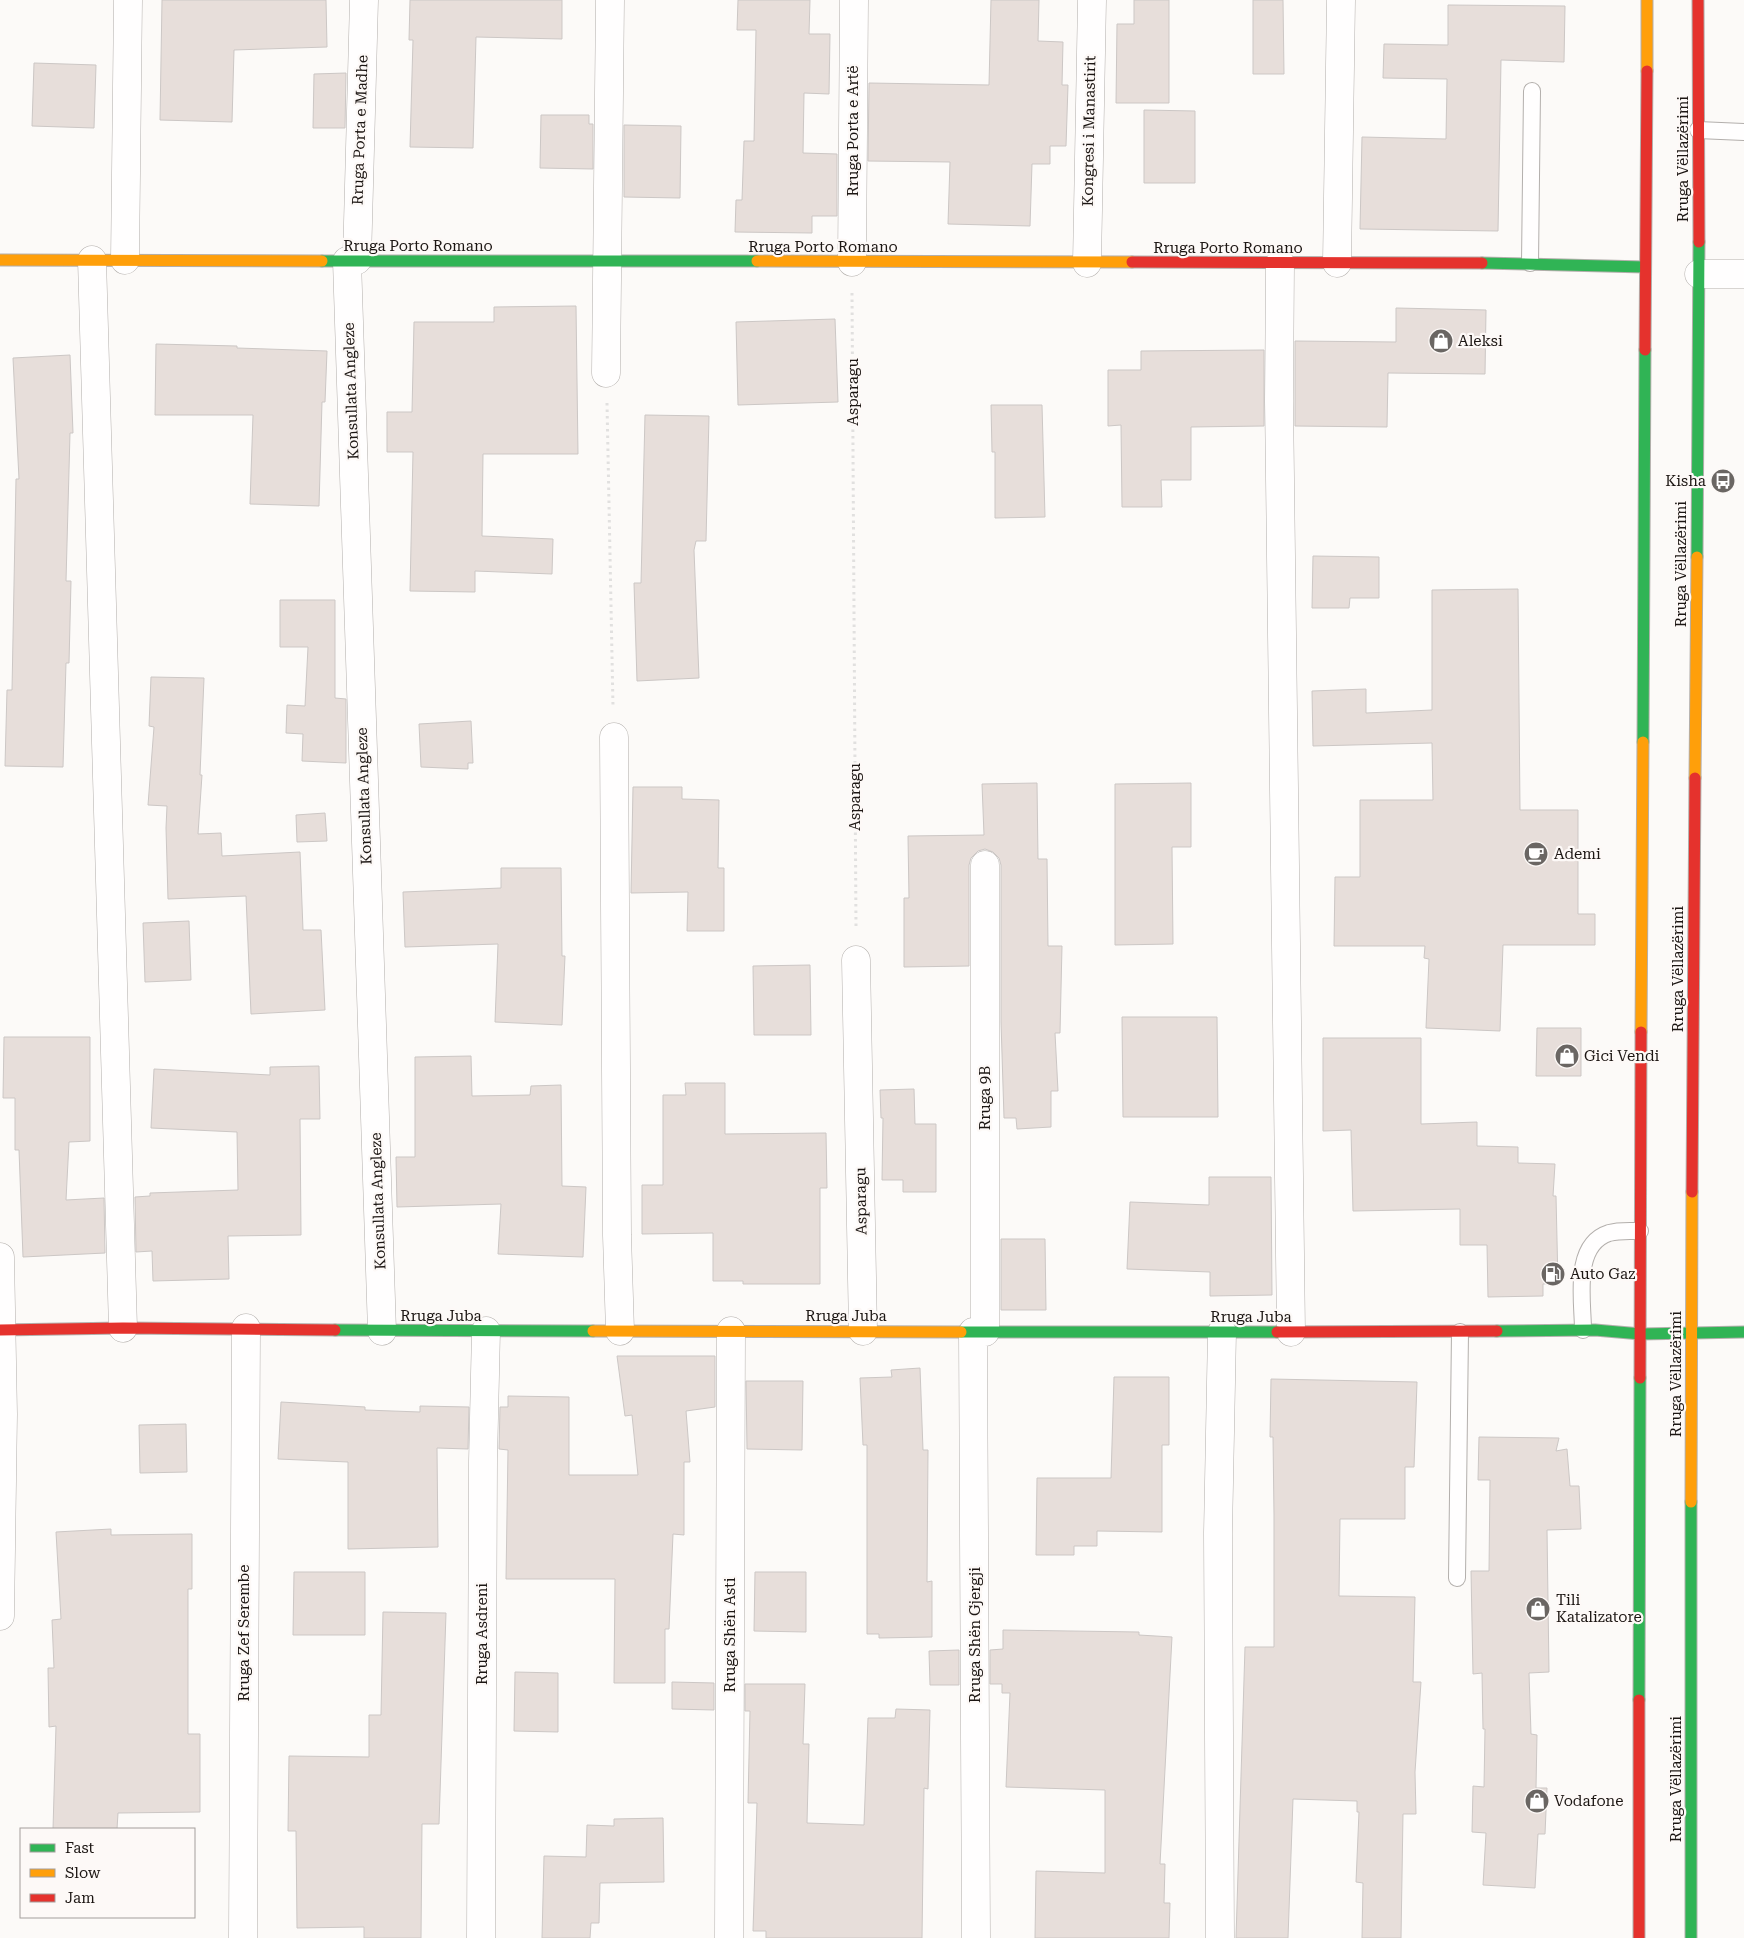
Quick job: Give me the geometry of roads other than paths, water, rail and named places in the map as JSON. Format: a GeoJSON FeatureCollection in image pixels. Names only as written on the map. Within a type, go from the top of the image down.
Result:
{"type":"FeatureCollection","features":[{"type":"Feature","properties":{"kind":"main road"},"geometry":{"type":"LineString","coordinates":[[1639,1938],[1640,1231],[1647,0]]}},
{"type":"Feature","properties":{"kind":"main road","name":"Rruga Vëllazërimi"},"geometry":{"type":"LineString","coordinates":[[1691,1938],[1692,1333],[1690,1261],[1699,274],[1698,0]]}},
{"type":"Feature","properties":{"kind":"main road","name":"Rruga Porto Romano"},"geometry":{"type":"LineString","coordinates":[[0,260],[1336,263],[1530,264],[1645,267]]}},
{"type":"Feature","properties":{"kind":"main road","name":"Rruga Juba"},"geometry":{"type":"LineString","coordinates":[[1,1330],[246,1328],[382,1331],[1460,1332],[1583,1330],[1641,1334],[1744,1332]]}},
{"type":"Feature","properties":{"kind":"street"},"geometry":{"type":"LineString","coordinates":[[125,260],[128,0]]}},
{"type":"Feature","properties":{"kind":"street","name":"Rruga Porta e Madhe"},"geometry":{"type":"LineString","coordinates":[[352,260],[364,0]]}},
{"type":"Feature","properties":{"kind":"street"},"geometry":{"type":"LineString","coordinates":[[606,373],[610,0]]}},
{"type":"Feature","properties":{"kind":"street","name":"Rruga Porta e Artë"},"geometry":{"type":"LineString","coordinates":[[852,262],[854,0]]}},
{"type":"Feature","properties":{"kind":"street","name":"Kongresi i Manastirit"},"geometry":{"type":"LineString","coordinates":[[1087,263],[1092,0]]}},
{"type":"Feature","properties":{"kind":"street"},"geometry":{"type":"LineString","coordinates":[[1336,263],[1341,0]]}},
{"type":"Feature","properties":{"kind":"street"},"geometry":{"type":"LineString","coordinates":[[92,260],[123,1328]]}},
{"type":"Feature","properties":{"kind":"street","name":"Konsullata Angleze"},"geometry":{"type":"LineString","coordinates":[[352,260],[382,1331]]}},
{"type":"Feature","properties":{"kind":"street"},"geometry":{"type":"LineString","coordinates":[[1280,263],[1279,400],[1291,1332]]}},
{"type":"Feature","properties":{"kind":"street"},"geometry":{"type":"LineString","coordinates":[[1699,274],[1744,274]]}},
{"type":"Feature","properties":{"kind":"street"},"geometry":{"type":"LineString","coordinates":[[614,737],[617,1215],[620,1331]]}},
{"type":"Feature","properties":{"kind":"street","name":"Rruga 9B"},"geometry":{"type":"LineString","coordinates":[[979,1332],[985,865]]}},
{"type":"Feature","properties":{"kind":"street","name":"Asparagu"},"geometry":{"type":"LineString","coordinates":[[856,960],[863,1332]]}},
{"type":"Feature","properties":{"kind":"street"},"geometry":{"type":"LineString","coordinates":[[0,1257],[0,1616]]}},
{"type":"Feature","properties":{"kind":"street","name":"Rruga Zef Serembe"},"geometry":{"type":"LineString","coordinates":[[243,1938],[246,1328]]}},
{"type":"Feature","properties":{"kind":"street","name":"Rruga Asdreni"},"geometry":{"type":"LineString","coordinates":[[480,1938],[483,1461],[486,1331]]}},
{"type":"Feature","properties":{"kind":"street","name":"Rruga Shën Asti"},"geometry":{"type":"LineString","coordinates":[[729,1938],[731,1331]]}},
{"type":"Feature","properties":{"kind":"street","name":"Rruga Shën Gjergji"},"geometry":{"type":"LineString","coordinates":[[976,1938],[979,1332]]}},
{"type":"Feature","properties":{"kind":"street"},"geometry":{"type":"LineString","coordinates":[[1220,1938],[1218,1533],[1222,1332]]}},
{"type":"Feature","properties":{"kind":"lane"},"geometry":{"type":"LineString","coordinates":[[1530,264],[1532,92]]}},
{"type":"Feature","properties":{"kind":"lane"},"geometry":{"type":"LineString","coordinates":[[1698,130],[1744,132]]}},
{"type":"Feature","properties":{"kind":"lane"},"geometry":{"type":"LineString","coordinates":[[1583,1330],[1584,1262],[1589,1250],[1606,1234],[1640,1231]]}},
{"type":"Feature","properties":{"kind":"lane"},"geometry":{"type":"LineString","coordinates":[[1457,1578],[1460,1332]]}},
{"type":"Feature","properties":{"kind":"place","name":"Aleksi"},"geometry":{"type":"Point","coordinates":[1441,341]}},
{"type":"Feature","properties":{"kind":"place","name":"Kisha"},"geometry":{"type":"Point","coordinates":[1723,481]}},
{"type":"Feature","properties":{"kind":"place","name":"Ademi"},"geometry":{"type":"Point","coordinates":[1536,854]}},
{"type":"Feature","properties":{"kind":"place","name":"Gici Vendi"},"geometry":{"type":"Point","coordinates":[1567,1056]}},
{"type":"Feature","properties":{"kind":"place","name":"Auto Gaz"},"geometry":{"type":"Point","coordinates":[1553,1274]}},
{"type":"Feature","properties":{"kind":"place","name":"Tili Katalizatore"},"geometry":{"type":"Point","coordinates":[1538,1609]}},
{"type":"Feature","properties":{"kind":"place","name":"Vodafone"},"geometry":{"type":"Point","coordinates":[1537,1801]}}]}
